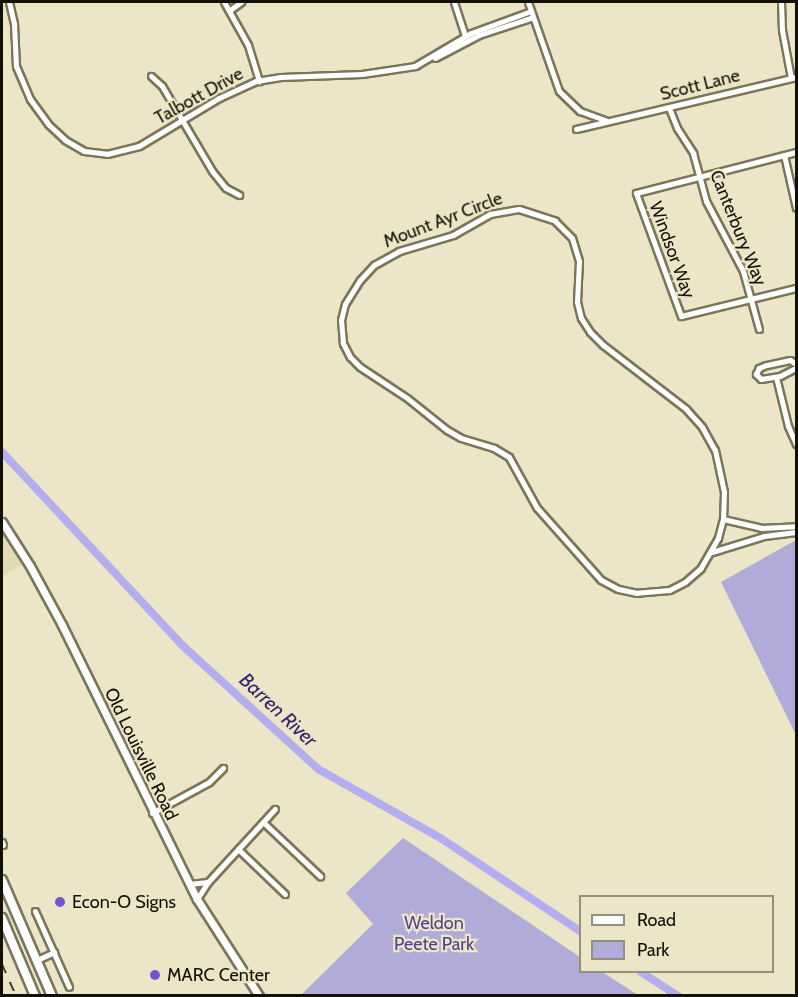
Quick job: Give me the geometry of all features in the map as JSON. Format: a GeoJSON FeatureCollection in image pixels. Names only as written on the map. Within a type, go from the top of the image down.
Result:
{"type":"FeatureCollection","features":[{"type":"Feature","properties":{"kind":"main road"},"geometry":{"type":"LineString","coordinates":[[2,880],[52,996]]}},
{"type":"Feature","properties":{"kind":"main road"},"geometry":{"type":"LineString","coordinates":[[2,918],[35,996]]}},
{"type":"Feature","properties":{"kind":"main road"},"geometry":{"type":"LineString","coordinates":[[23,967],[37,960]]}},
{"type":"Feature","properties":{"kind":"street","name":"Talbott Drive"},"geometry":{"type":"LineString","coordinates":[[9,2],[14,24],[16,66],[23,86],[48,124],[71,144],[99,154],[123,152],[154,138],[227,94],[259,81],[289,76],[383,72],[415,66],[428,61],[465,36],[532,14]]}},
{"type":"Feature","properties":{"kind":"street"},"geometry":{"type":"LineString","coordinates":[[224,2],[248,45],[259,81]]}},
{"type":"Feature","properties":{"kind":"street"},"geometry":{"type":"LineString","coordinates":[[230,10],[241,2]]}},
{"type":"Feature","properties":{"kind":"street"},"geometry":{"type":"LineString","coordinates":[[454,2],[465,36]]}},
{"type":"Feature","properties":{"kind":"street","name":"Scott Lane"},"geometry":{"type":"LineString","coordinates":[[528,2],[562,96],[585,114],[610,120]]}},
{"type":"Feature","properties":{"kind":"street"},"geometry":{"type":"LineString","coordinates":[[781,2],[782,30],[794,77]]}},
{"type":"Feature","properties":{"kind":"street"},"geometry":{"type":"LineString","coordinates":[[428,61],[480,35],[532,14]]}},
{"type":"Feature","properties":{"kind":"street"},"geometry":{"type":"LineString","coordinates":[[151,76],[162,86],[212,171],[226,188],[239,195]]}},
{"type":"Feature","properties":{"kind":"street","name":"Scott Lane"},"geometry":{"type":"LineString","coordinates":[[576,129],[794,77]]}},
{"type":"Feature","properties":{"kind":"street","name":"Canterbury Way"},"geometry":{"type":"LineString","coordinates":[[669,108],[677,128],[693,153],[706,201],[743,271],[759,329]]}},
{"type":"Feature","properties":{"kind":"street"},"geometry":{"type":"LineString","coordinates":[[700,177],[796,152]]}},
{"type":"Feature","properties":{"kind":"street"},"geometry":{"type":"LineString","coordinates":[[784,155],[796,208]]}},
{"type":"Feature","properties":{"kind":"street","name":"Windsor Way"},"geometry":{"type":"LineString","coordinates":[[700,177],[636,194],[681,316],[751,300]]}},
{"type":"Feature","properties":{"kind":"street","name":"Mount Ayr Circle"},"geometry":{"type":"LineString","coordinates":[[519,208],[555,221],[567,232],[576,246],[579,261],[577,303],[585,325],[603,345],[686,409],[709,438],[722,473],[723,519],[712,552],[691,578],[664,591],[630,592],[601,580],[537,508],[508,457],[494,448],[454,434],[355,362],[346,350],[340,328],[342,312],[349,296],[367,272],[381,260],[399,251],[453,235],[497,211],[519,208]]}},
{"type":"Feature","properties":{"kind":"street"},"geometry":{"type":"LineString","coordinates":[[751,300],[796,288]]}},
{"type":"Feature","properties":{"kind":"street"},"geometry":{"type":"LineString","coordinates":[[785,360],[793,360],[796,366],[792,373],[761,379],[757,371],[763,366],[785,360]]}},
{"type":"Feature","properties":{"kind":"street"},"geometry":{"type":"LineString","coordinates":[[776,377],[788,426],[796,444]]}},
{"type":"Feature","properties":{"kind":"street"},"geometry":{"type":"LineString","coordinates":[[723,519],[760,528],[796,526]]}},
{"type":"Feature","properties":{"kind":"street","name":"Old Louisville Road"},"geometry":{"type":"LineString","coordinates":[[2,522],[27,560],[57,615],[152,813],[197,899],[259,996]]}},
{"type":"Feature","properties":{"kind":"street"},"geometry":{"type":"LineString","coordinates":[[712,552],[765,536],[796,532]]}},
{"type":"Feature","properties":{"kind":"street"},"geometry":{"type":"LineString","coordinates":[[152,813],[209,782],[224,768]]}},
{"type":"Feature","properties":{"kind":"street"},"geometry":{"type":"LineString","coordinates":[[197,899],[208,882],[275,808]]}},
{"type":"Feature","properties":{"kind":"street"},"geometry":{"type":"LineString","coordinates":[[263,822],[320,876]]}},
{"type":"Feature","properties":{"kind":"street"},"geometry":{"type":"LineString","coordinates":[[238,849],[285,894]]}},
{"type":"Feature","properties":{"kind":"street"},"geometry":{"type":"LineString","coordinates":[[189,884],[208,882]]}},
{"type":"Feature","properties":{"kind":"street"},"geometry":{"type":"LineString","coordinates":[[35,911],[69,987]]}},
{"type":"Feature","properties":{"kind":"street"},"geometry":{"type":"LineString","coordinates":[[37,960],[54,952]]}},
{"type":"Feature","properties":{"kind":"shaded area"},"geometry":{"type":"Polygon","coordinates":[[[2,534],[23,565],[2,576],[2,534]]]}},
{"type":"Feature","properties":{"kind":"green space"},"geometry":{"type":"Polygon","coordinates":[[[796,540],[796,735],[721,582],[796,540]]]}},
{"type":"Feature","properties":{"kind":"green space","name":"Weldon Peete Park"},"geometry":{"type":"Polygon","coordinates":[[[403,838],[579,956],[579,973],[604,973],[638,995],[301,995],[373,924],[346,893],[403,838]]]}},
{"type":"Feature","properties":{"kind":"waterway","name":"Barren River"},"geometry":{"type":"LineString","coordinates":[[2,452],[183,646],[318,769],[442,839],[579,930]]}},
{"type":"Feature","properties":{"kind":"waterway","name":"Barren River"},"geometry":{"type":"LineString","coordinates":[[643,973],[678,996]]}},
{"type":"Feature","properties":{"kind":"railway"},"geometry":{"type":"LineString","coordinates":[[2,964],[16,996]]}},
{"type":"Feature","properties":{"kind":"place","name":"Econ-O Signs"},"geometry":{"type":"Point","coordinates":[60,902]}},
{"type":"Feature","properties":{"kind":"place","name":"MARC Center"},"geometry":{"type":"Point","coordinates":[155,975]}}]}
